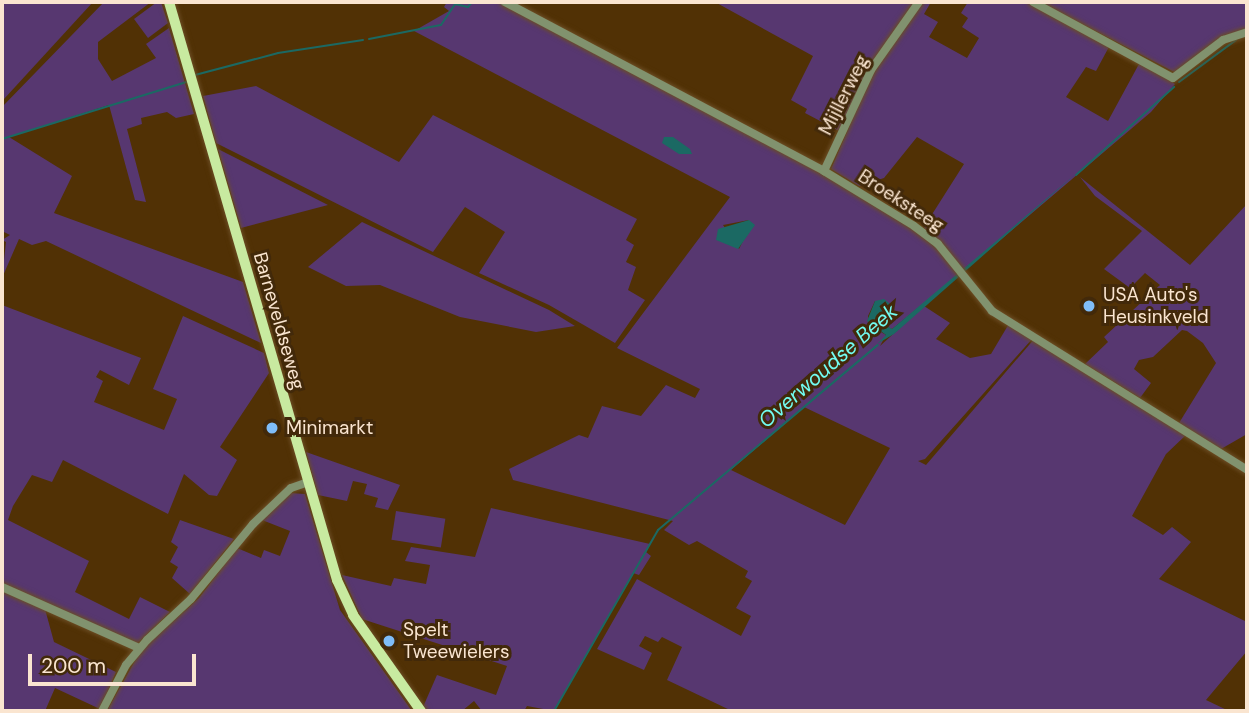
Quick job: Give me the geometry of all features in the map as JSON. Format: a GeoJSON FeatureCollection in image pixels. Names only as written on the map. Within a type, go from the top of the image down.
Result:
{"type":"FeatureCollection","features":[{"type":"Feature","properties":{"kind":"main road","name":"Barneveldseweg"},"geometry":{"type":"LineString","coordinates":[[169,2],[344,598],[421,711]]}},
{"type":"Feature","properties":{"kind":"street","name":"Broeksteeg"},"geometry":{"type":"LineString","coordinates":[[505,2],[824,171],[929,236],[992,311],[1247,470]]}},
{"type":"Feature","properties":{"kind":"street","name":"Mijllerweg"},"geometry":{"type":"LineString","coordinates":[[824,171],[871,70],[919,2]]}},
{"type":"Feature","properties":{"kind":"street"},"geometry":{"type":"LineString","coordinates":[[1033,2],[1173,78],[1223,40],[1247,32]]}},
{"type":"Feature","properties":{"kind":"street"},"geometry":{"type":"LineString","coordinates":[[102,711],[139,648],[191,599],[253,524],[291,488],[308,482]]}},
{"type":"Feature","properties":{"kind":"street"},"geometry":{"type":"LineString","coordinates":[[2,587],[139,648]]}},
{"type":"Feature","properties":{"kind":"shaded area"},"geometry":{"type":"Polygon","coordinates":[[[93,2],[4,99],[2,100],[2,3],[93,2]]]}},
{"type":"Feature","properties":{"kind":"shaded area"},"geometry":{"type":"Polygon","coordinates":[[[104,2],[151,2],[98,42],[98,59],[112,81],[156,58],[146,44],[169,28],[194,114],[176,118],[167,112],[141,118],[142,124],[127,129],[146,202],[135,200],[109,105],[9,137],[72,176],[54,213],[243,282],[261,343],[46,241],[32,245],[19,239],[2,278],[6,242],[2,240],[10,235],[2,231],[2,107],[104,2]]]}},
{"type":"Feature","properties":{"kind":"shaded area"},"geometry":{"type":"Polygon","coordinates":[[[157,2],[161,2],[168,23],[148,38],[134,19],[157,2]]]}},
{"type":"Feature","properties":{"kind":"shaded area"},"geometry":{"type":"Polygon","coordinates":[[[447,2],[498,2],[797,158],[931,239],[961,273],[892,329],[887,327],[890,304],[875,301],[868,316],[869,325],[886,335],[880,346],[924,306],[950,323],[936,339],[970,358],[991,354],[1010,322],[1033,338],[925,459],[918,461],[926,465],[1035,338],[1186,435],[1166,454],[1132,516],[1163,535],[1172,527],[1191,542],[1159,579],[1247,622],[1247,651],[1206,700],[1229,711],[732,711],[667,680],[682,647],[662,637],[658,642],[645,636],[639,646],[652,653],[644,670],[597,649],[637,579],[741,636],[751,616],[736,608],[752,581],[745,577],[748,571],[697,541],[689,545],[664,530],[673,521],[513,480],[509,469],[579,435],[588,438],[602,406],[641,416],[666,385],[695,398],[700,389],[617,348],[730,197],[414,31],[449,11],[444,7],[447,2]],[[749,220],[723,225],[739,249],[743,241],[749,220]],[[804,407],[731,470],[845,525],[890,448],[804,407]]]}},
{"type":"Feature","properties":{"kind":"shaded area"},"geometry":{"type":"Polygon","coordinates":[[[715,2],[917,2],[868,70],[841,132],[805,113],[807,109],[791,100],[813,56],[715,2]]]}},
{"type":"Feature","properties":{"kind":"shaded area"},"geometry":{"type":"Polygon","coordinates":[[[921,2],[931,2],[924,14],[938,22],[929,37],[967,58],[979,38],[962,27],[968,18],[961,13],[968,2],[1030,2],[1110,45],[1096,71],[1086,67],[1066,97],[1108,121],[1139,64],[1143,62],[1175,84],[1151,112],[964,271],[924,227],[964,164],[917,137],[884,178],[859,186],[831,169],[875,67],[921,2]]]}},
{"type":"Feature","properties":{"kind":"shaded area"},"geometry":{"type":"Polygon","coordinates":[[[1040,2],[1247,2],[1247,29],[1231,34],[1178,74],[1040,2]]]}},
{"type":"Feature","properties":{"kind":"shaded area"},"geometry":{"type":"Polygon","coordinates":[[[256,86],[399,162],[433,115],[637,219],[626,240],[634,245],[626,262],[636,267],[628,290],[645,300],[615,343],[549,305],[479,273],[505,232],[465,207],[433,252],[216,143],[203,96],[256,86]]]}},
{"type":"Feature","properties":{"kind":"shaded area"},"geometry":{"type":"Polygon","coordinates":[[[218,149],[328,205],[241,228],[218,149]]]}},
{"type":"Feature","properties":{"kind":"shaded area"},"geometry":{"type":"Polygon","coordinates":[[[1080,177],[1190,265],[1247,204],[1247,434],[1221,449],[1179,423],[1216,363],[1203,343],[1187,331],[1182,330],[1153,357],[1139,360],[1134,369],[1151,383],[1140,398],[1085,364],[1108,342],[1104,337],[1160,285],[1145,273],[1130,288],[1104,269],[1142,231],[1095,196],[1080,177]]]}},
{"type":"Feature","properties":{"kind":"shaded area"},"geometry":{"type":"Polygon","coordinates":[[[362,222],[549,310],[575,326],[536,332],[460,317],[380,285],[346,286],[308,267],[362,222]]]}},
{"type":"Feature","properties":{"kind":"shaded area"},"geometry":{"type":"Polygon","coordinates":[[[2,305],[141,358],[129,385],[100,370],[96,377],[103,381],[94,402],[164,430],[177,399],[153,389],[183,316],[264,353],[269,373],[220,447],[237,460],[217,496],[209,495],[184,474],[168,514],[63,460],[52,482],[32,475],[13,506],[8,520],[89,561],[75,592],[129,619],[140,597],[170,612],[136,645],[2,585],[2,305]]]}},
{"type":"Feature","properties":{"kind":"shaded area"},"geometry":{"type":"Polygon","coordinates":[[[306,452],[400,485],[388,510],[375,507],[378,498],[364,494],[367,484],[353,481],[347,501],[318,495],[306,452]]]}},
{"type":"Feature","properties":{"kind":"shaded area"},"geometry":{"type":"Polygon","coordinates":[[[291,493],[305,494],[340,610],[412,711],[108,709],[141,650],[199,598],[237,548],[261,558],[264,550],[280,556],[290,531],[262,520],[291,493]]]}},
{"type":"Feature","properties":{"kind":"shaded area"},"geometry":{"type":"Polygon","coordinates":[[[491,508],[650,544],[646,552],[651,556],[639,575],[633,573],[554,711],[527,706],[524,711],[482,711],[474,701],[462,711],[426,711],[423,707],[437,675],[496,695],[507,666],[362,619],[342,575],[391,586],[394,578],[426,584],[430,565],[405,561],[411,547],[475,557],[491,508]]]}},
{"type":"Feature","properties":{"kind":"shaded area"},"geometry":{"type":"Polygon","coordinates":[[[396,511],[445,519],[441,547],[391,540],[396,511]]]}},
{"type":"Feature","properties":{"kind":"shaded area"},"geometry":{"type":"Polygon","coordinates":[[[180,520],[234,539],[190,594],[172,578],[178,567],[170,562],[178,547],[171,542],[180,520]]]}},
{"type":"Feature","properties":{"kind":"shaded area"},"geometry":{"type":"Polygon","coordinates":[[[2,589],[45,609],[54,642],[116,672],[100,709],[55,688],[45,711],[2,711],[2,589]]]}},
{"type":"Feature","properties":{"kind":"water"},"geometry":{"type":"Polygon","coordinates":[[[664,137],[673,137],[690,149],[692,154],[679,154],[662,143],[664,137]]]}},
{"type":"Feature","properties":{"kind":"water"},"geometry":{"type":"Polygon","coordinates":[[[1078,172],[894,334],[877,344],[886,335],[867,321],[875,301],[884,299],[890,304],[887,326],[892,329],[1078,172]]]}},
{"type":"Feature","properties":{"kind":"water"},"geometry":{"type":"Polygon","coordinates":[[[749,220],[755,225],[738,249],[716,240],[718,229],[749,220]]]}},
{"type":"Feature","properties":{"kind":"waterway"},"geometry":{"type":"LineString","coordinates":[[369,39],[441,25],[455,4],[468,7],[472,2]]}},
{"type":"Feature","properties":{"kind":"waterway"},"geometry":{"type":"LineString","coordinates":[[195,75],[278,53],[363,40]]}},
{"type":"Feature","properties":{"kind":"waterway","name":"Overwoudse Beek"},"geometry":{"type":"LineString","coordinates":[[1179,82],[1236,40]]}},
{"type":"Feature","properties":{"kind":"waterway"},"geometry":{"type":"LineString","coordinates":[[2,139],[186,82]]}},
{"type":"Feature","properties":{"kind":"waterway","name":"Overwoudse Beek"},"geometry":{"type":"LineString","coordinates":[[1076,175],[1174,87]]}},
{"type":"Feature","properties":{"kind":"waterway","name":"Overwoudse Beek"},"geometry":{"type":"LineString","coordinates":[[554,711],[658,530],[878,345]]}},
{"type":"Feature","properties":{"kind":"place","name":"USA Auto's Heusinkveld"},"geometry":{"type":"Point","coordinates":[1089,306]}},
{"type":"Feature","properties":{"kind":"place","name":"Minimarkt"},"geometry":{"type":"Point","coordinates":[272,428]}},
{"type":"Feature","properties":{"kind":"place","name":"Spelt Tweewielers"},"geometry":{"type":"Point","coordinates":[389,641]}}]}
